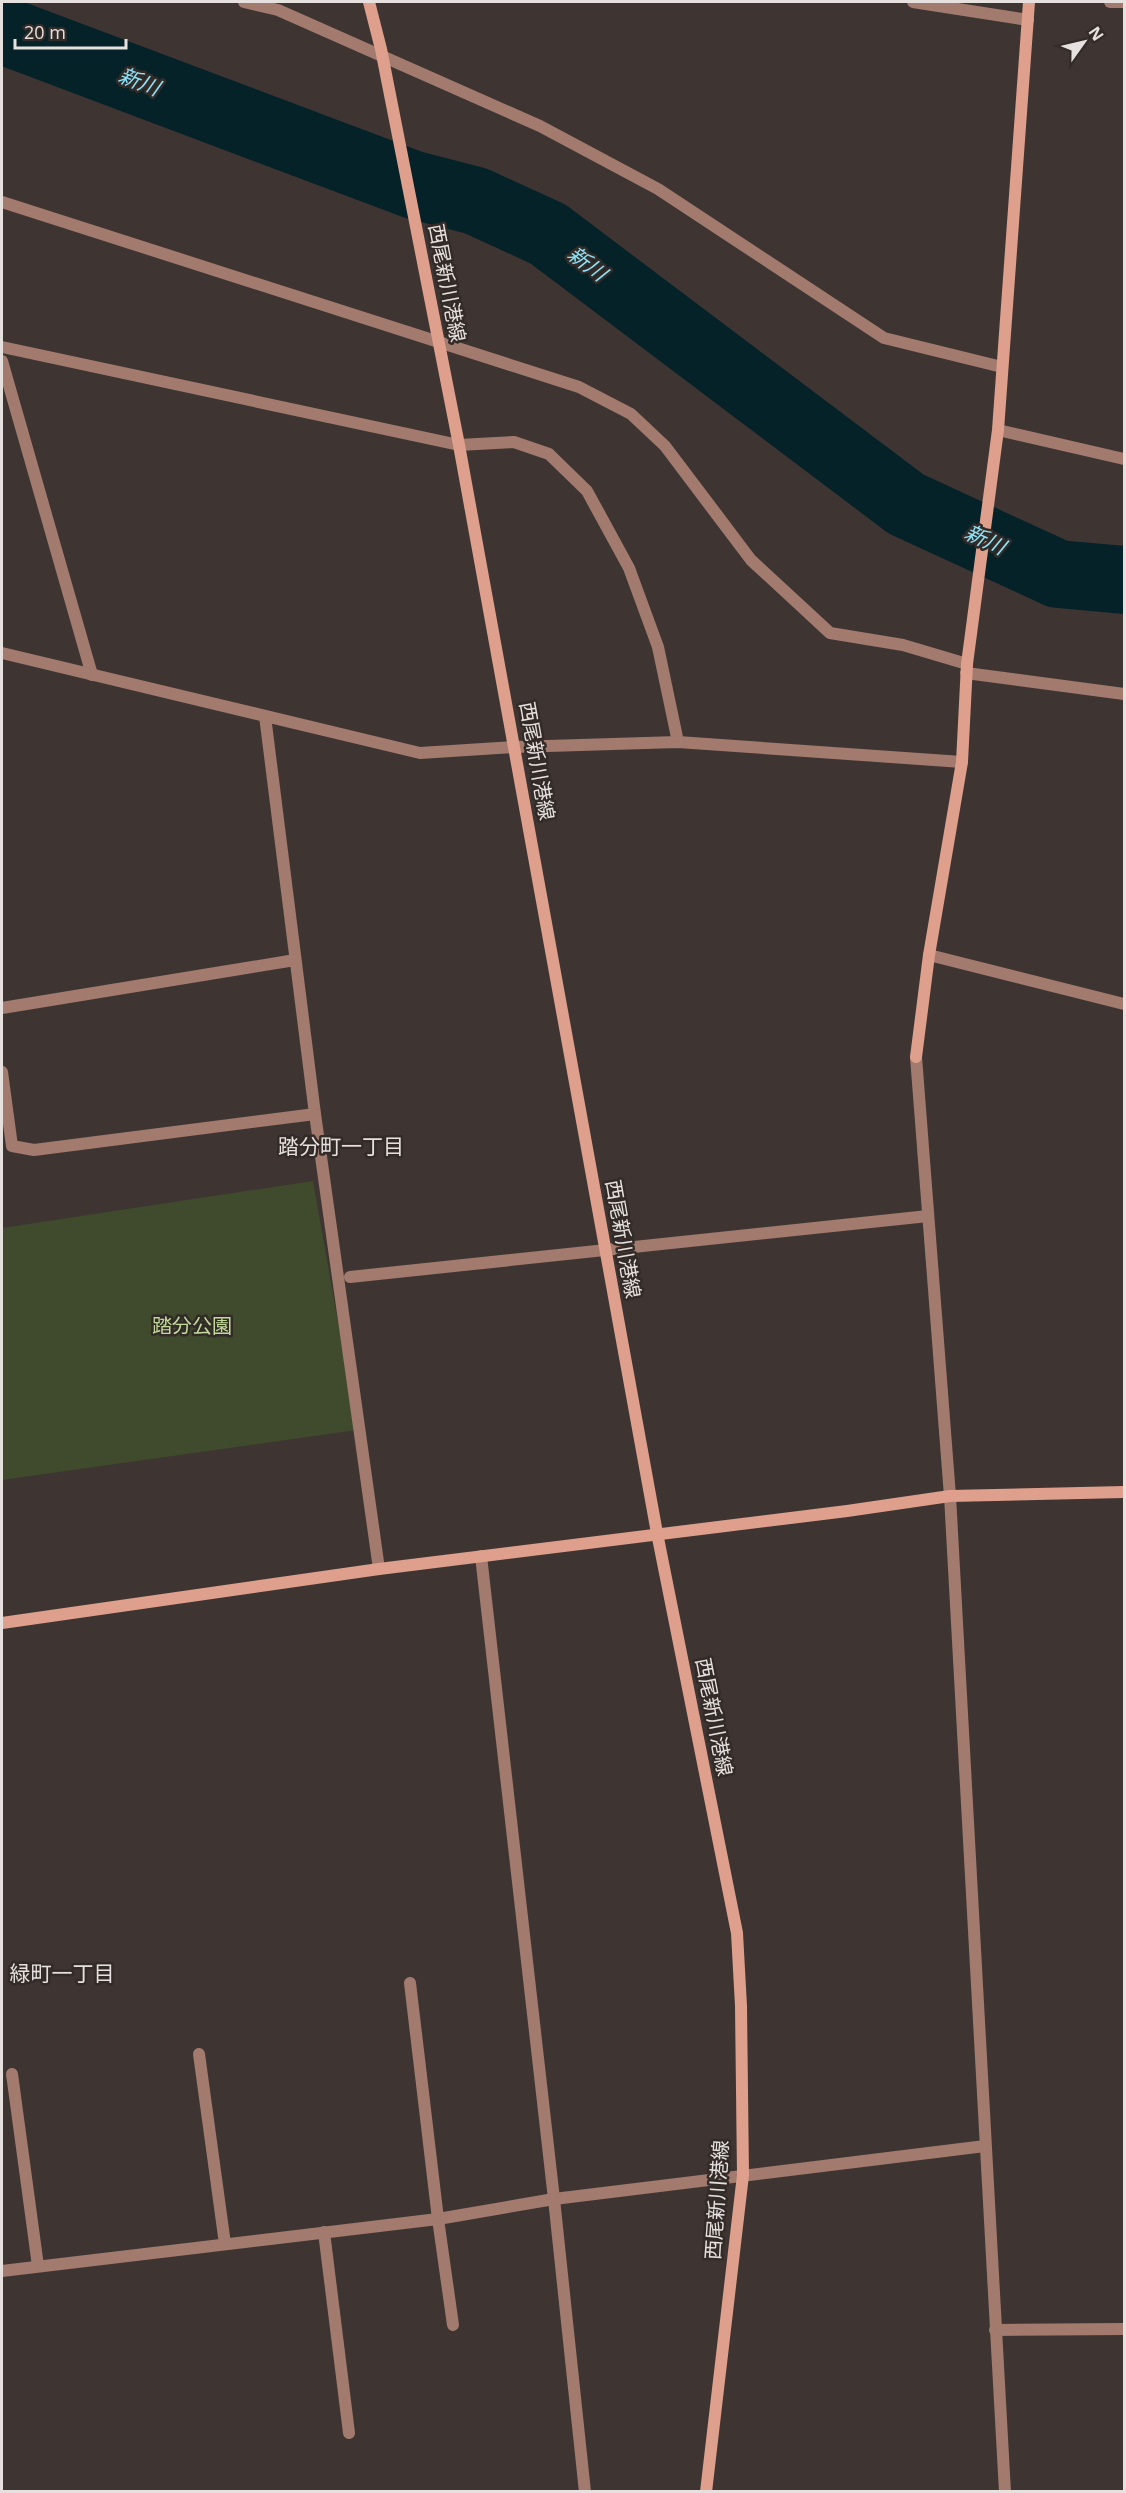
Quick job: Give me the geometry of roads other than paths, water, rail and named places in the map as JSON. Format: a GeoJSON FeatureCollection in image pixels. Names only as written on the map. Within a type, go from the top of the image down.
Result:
{"type":"FeatureCollection","features":[{"type":"Feature","properties":{"kind":"main road","name":"西尾新川港線"},"geometry":{"type":"LineString","coordinates":[[369,2],[381,49],[459,446],[657,1533],[737,1933],[741,2006],[743,2175],[706,2492]]}},
{"type":"Feature","properties":{"kind":"main road"},"geometry":{"type":"LineString","coordinates":[[916,1058],[929,955],[962,762],[966,668],[998,430],[1029,2]]}},
{"type":"Feature","properties":{"kind":"main road"},"geometry":{"type":"LineString","coordinates":[[2,1623],[379,1569],[847,1511],[950,1496],[1125,1492]]}},
{"type":"Feature","properties":{"kind":"street"},"geometry":{"type":"LineString","coordinates":[[244,2],[278,10],[540,126],[658,189],[884,338],[1002,368]]}},
{"type":"Feature","properties":{"kind":"street"},"geometry":{"type":"LineString","coordinates":[[913,2],[1028,20]]}},
{"type":"Feature","properties":{"kind":"street"},"geometry":{"type":"LineString","coordinates":[[1110,2],[1125,2]]}},
{"type":"Feature","properties":{"kind":"street"},"geometry":{"type":"LineString","coordinates":[[2,202],[579,387],[631,414],[665,446],[751,561],[830,633],[903,645],[966,668],[1125,694]]}},
{"type":"Feature","properties":{"kind":"street"},"geometry":{"type":"LineString","coordinates":[[2,347],[459,446],[514,442],[549,454],[587,491],[629,568],[658,646],[678,742]]}},
{"type":"Feature","properties":{"kind":"street"},"geometry":{"type":"LineString","coordinates":[[2,361],[92,675]]}},
{"type":"Feature","properties":{"kind":"street"},"geometry":{"type":"LineString","coordinates":[[998,430],[1125,459]]}},
{"type":"Feature","properties":{"kind":"street"},"geometry":{"type":"LineString","coordinates":[[2,653],[420,753],[515,747],[678,742],[962,762]]}},
{"type":"Feature","properties":{"kind":"street"},"geometry":{"type":"LineString","coordinates":[[265,716],[315,1114],[379,1569]]}},
{"type":"Feature","properties":{"kind":"street"},"geometry":{"type":"LineString","coordinates":[[929,955],[1125,1004]]}},
{"type":"Feature","properties":{"kind":"street"},"geometry":{"type":"LineString","coordinates":[[2,1008],[296,960]]}},
{"type":"Feature","properties":{"kind":"street"},"geometry":{"type":"LineString","coordinates":[[916,1058],[950,1496],[1005,2492]]}},
{"type":"Feature","properties":{"kind":"street"},"geometry":{"type":"LineString","coordinates":[[2,1072],[12,1146],[34,1150],[315,1114]]}},
{"type":"Feature","properties":{"kind":"street"},"geometry":{"type":"LineString","coordinates":[[350,1277],[606,1252],[928,1216]]}},
{"type":"Feature","properties":{"kind":"street"},"geometry":{"type":"LineString","coordinates":[[482,1556],[585,2492]]}},
{"type":"Feature","properties":{"kind":"street"},"geometry":{"type":"LineString","coordinates":[[410,1983],[453,2325]]}},
{"type":"Feature","properties":{"kind":"street"},"geometry":{"type":"LineString","coordinates":[[199,2054],[225,2244]]}},
{"type":"Feature","properties":{"kind":"street"},"geometry":{"type":"LineString","coordinates":[[12,2074],[38,2266]]}},
{"type":"Feature","properties":{"kind":"street"},"geometry":{"type":"LineString","coordinates":[[2,2271],[438,2219],[554,2199],[985,2146]]}},
{"type":"Feature","properties":{"kind":"street"},"geometry":{"type":"LineString","coordinates":[[324,2232],[349,2433]]}},
{"type":"Feature","properties":{"kind":"street"},"geometry":{"type":"LineString","coordinates":[[995,2330],[1125,2329]]}},
{"type":"Feature","properties":{"kind":"waterway","name":"新川"},"geometry":{"type":"LineString","coordinates":[[2,30],[414,185],[476,201],[548,234],[906,504],[1058,574],[1124,580]]}},
{"type":"Feature","properties":{"kind":"district","name":"踏分町一丁目"},"geometry":{"type":"Point","coordinates":[341,1147]}},
{"type":"Feature","properties":{"kind":"district","name":"緑町一丁目"},"geometry":{"type":"Point","coordinates":[62,1974]}},
{"type":"Feature","properties":{"kind":"park label","name":"踏分公園"},"geometry":{"type":"Point","coordinates":[192,1326]}}]}
